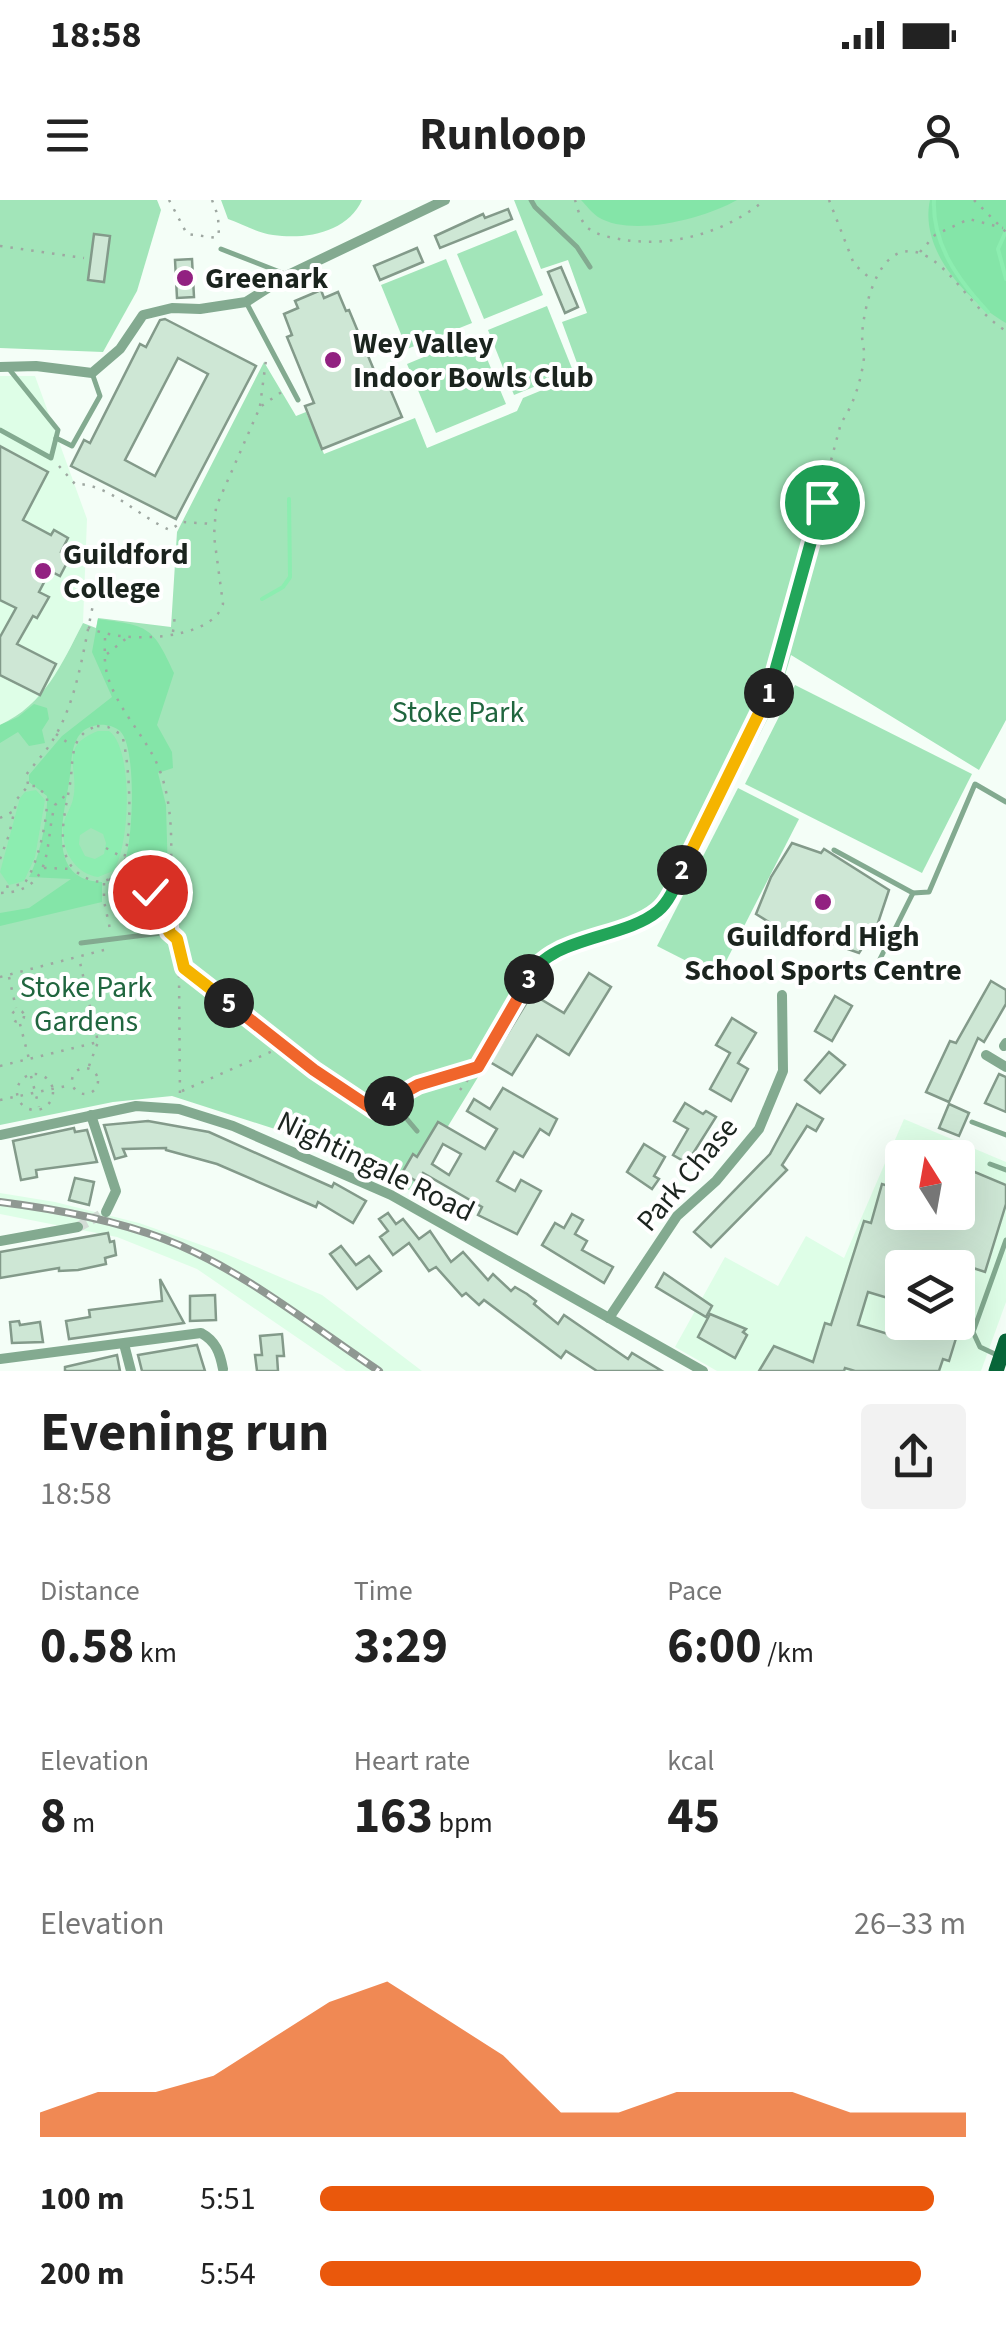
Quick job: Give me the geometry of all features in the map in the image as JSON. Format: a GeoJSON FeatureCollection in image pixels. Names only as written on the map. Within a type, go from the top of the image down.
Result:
{"type":"FeatureCollection","features":[{"type":"Feature","properties":{"kind":"street"},"geometry":{"type":"LineString","coordinates":[[4,366],[92,373],[120,350],[143,314],[246,302],[288,275],[445,200]]}},
{"type":"Feature","properties":{"kind":"street","name":"Park Chase"},"geometry":{"type":"LineString","coordinates":[[609,1318],[677,1216],[716,1181],[759,1129],[783,1071],[782,995]]}},
{"type":"Feature","properties":{"kind":"street"},"geometry":{"type":"LineString","coordinates":[[986,1055],[1006,1067]]}},
{"type":"Feature","properties":{"kind":"street","name":"Nightingale Road"},"geometry":{"type":"LineString","coordinates":[[0,1134],[136,1106],[178,1109],[233,1126],[391,1195],[703,1371]]}},
{"type":"Feature","properties":{"kind":"street"},"geometry":{"type":"LineString","coordinates":[[90,1115],[116,1192],[106,1212]]}},
{"type":"Feature","properties":{"kind":"street"},"geometry":{"type":"LineString","coordinates":[[0,1241],[78,1227]]}},
{"type":"Feature","properties":{"kind":"street"},"geometry":{"type":"LineString","coordinates":[[0,1359],[201,1333],[218,1350],[223,1370]]}},
{"type":"Feature","properties":{"kind":"street"},"geometry":{"type":"LineString","coordinates":[[124,1344],[131,1371]]}},
{"type":"Feature","properties":{"kind":"lane"},"geometry":{"type":"LineString","coordinates":[[531,200],[583,253],[590,267]]}},
{"type":"Feature","properties":{"kind":"lane"},"geometry":{"type":"LineString","coordinates":[[221,249],[288,275]]}},
{"type":"Feature","properties":{"kind":"lane"},"geometry":{"type":"LineString","coordinates":[[246,302],[298,400]]}},
{"type":"Feature","properties":{"kind":"lane"},"geometry":{"type":"LineString","coordinates":[[0,430],[52,458],[58,430],[4,366]]}},
{"type":"Feature","properties":{"kind":"lane"},"geometry":{"type":"LineString","coordinates":[[56,438],[72,446],[100,396],[92,373]]}},
{"type":"Feature","properties":{"kind":"lane"},"geometry":{"type":"LineString","coordinates":[[834,850],[913,893],[929,892],[975,784],[1006,802]]}},
{"type":"Feature","properties":{"kind":"lane"},"geometry":{"type":"LineString","coordinates":[[880,959],[913,893]]}},
{"type":"Feature","properties":{"kind":"lane"},"geometry":{"type":"LineString","coordinates":[[81,944],[169,932],[177,939],[184,968],[314,1070],[374,1110],[406,1118],[418,1131]]}},
{"type":"Feature","properties":{"kind":"lane"},"geometry":{"type":"LineString","coordinates":[[972,1122],[1006,1135]]}},
{"type":"Feature","properties":{"kind":"lane"},"geometry":{"type":"LineString","coordinates":[[990,1164],[1006,1170]]}},
{"type":"Feature","properties":{"kind":"lane"},"geometry":{"type":"LineString","coordinates":[[1001,1356],[980,1347],[973,1332],[1006,1240]]}},
{"type":"Feature","properties":{"kind":"path"},"geometry":{"type":"LineString","coordinates":[[170,200],[186,234],[218,238]]}},
{"type":"Feature","properties":{"kind":"path"},"geometry":{"type":"LineString","coordinates":[[212,200],[218,216],[221,249]]}},
{"type":"Feature","properties":{"kind":"path"},"geometry":{"type":"LineString","coordinates":[[575,200],[588,229],[618,239],[657,242],[714,230],[765,200]]}},
{"type":"Feature","properties":{"kind":"path"},"geometry":{"type":"LineString","coordinates":[[829,200],[854,264],[874,282]]}},
{"type":"Feature","properties":{"kind":"path"},"geometry":{"type":"LineString","coordinates":[[974,200],[1004,230]]}},
{"type":"Feature","properties":{"kind":"path"},"geometry":{"type":"LineString","coordinates":[[919,253],[935,234],[969,220],[1004,230]]}},
{"type":"Feature","properties":{"kind":"path"},"geometry":{"type":"LineString","coordinates":[[0,246],[84,258]]}},
{"type":"Feature","properties":{"kind":"path"},"geometry":{"type":"LineString","coordinates":[[460,1090],[478,1067],[542,959],[651,915],[668,900],[769,693],[841,423],[852,405],[865,354],[862,336],[878,271],[898,254],[919,253],[937,264],[976,308],[1006,331]]}},
{"type":"Feature","properties":{"kind":"path"},"geometry":{"type":"LineString","coordinates":[[88,627],[105,636],[173,634],[213,621],[220,614],[224,604],[214,524],[216,507],[260,408],[266,369]]}},
{"type":"Feature","properties":{"kind":"path"},"geometry":{"type":"LineString","coordinates":[[260,408],[292,383]]}},
{"type":"Feature","properties":{"kind":"path"},"geometry":{"type":"LineString","coordinates":[[52,458],[74,484],[87,484],[170,530],[182,522],[214,524]]}},
{"type":"Feature","properties":{"kind":"path"},"geometry":{"type":"LineString","coordinates":[[28,786],[26,774],[56,734],[78,670],[94,605]]}},
{"type":"Feature","properties":{"kind":"path"},"geometry":{"type":"LineString","coordinates":[[173,634],[174,615]]}},
{"type":"Feature","properties":{"kind":"path"},"geometry":{"type":"LineString","coordinates":[[105,636],[106,670],[114,691],[150,747],[165,786],[172,848],[169,932]]}},
{"type":"Feature","properties":{"kind":"path"},"geometry":{"type":"LineString","coordinates":[[106,656],[129,636]]}},
{"type":"Feature","properties":{"kind":"path"},"geometry":{"type":"LineString","coordinates":[[0,977],[104,950],[111,938],[104,901],[107,880],[118,873],[126,856],[130,792],[122,735],[97,726],[84,732],[74,747],[62,844],[75,869],[92,881],[107,880],[140,892],[150,892],[158,886],[158,876],[126,856],[106,848]]}},
{"type":"Feature","properties":{"kind":"path"},"geometry":{"type":"LineString","coordinates":[[56,734],[74,747]]}},
{"type":"Feature","properties":{"kind":"path"},"geometry":{"type":"LineString","coordinates":[[0,859],[19,794],[28,786],[36,786],[47,796],[39,851],[24,884],[4,887]]}},
{"type":"Feature","properties":{"kind":"path"},"geometry":{"type":"LineString","coordinates":[[1,894],[26,888],[42,868],[54,806],[68,794]]}},
{"type":"Feature","properties":{"kind":"path"},"geometry":{"type":"LineString","coordinates":[[0,818],[14,811]]}},
{"type":"Feature","properties":{"kind":"path"},"geometry":{"type":"LineString","coordinates":[[42,868],[75,869]]}},
{"type":"Feature","properties":{"kind":"path"},"geometry":{"type":"LineString","coordinates":[[0,880],[4,887]]}},
{"type":"Feature","properties":{"kind":"path"},"geometry":{"type":"LineString","coordinates":[[1,894],[4,887]]}},
{"type":"Feature","properties":{"kind":"path"},"geometry":{"type":"LineString","coordinates":[[138,934],[136,901],[140,892]]}},
{"type":"Feature","properties":{"kind":"path"},"geometry":{"type":"LineString","coordinates":[[150,892],[156,916],[169,918]]}},
{"type":"Feature","properties":{"kind":"path"},"geometry":{"type":"LineString","coordinates":[[178,1109],[179,954]]}},
{"type":"Feature","properties":{"kind":"path"},"geometry":{"type":"LineString","coordinates":[[79,958],[98,1042],[88,1068]]}},
{"type":"Feature","properties":{"kind":"path"},"geometry":{"type":"LineString","coordinates":[[9,975],[17,1010],[12,1018],[20,1022]]}},
{"type":"Feature","properties":{"kind":"path"},"geometry":{"type":"LineString","coordinates":[[17,1010],[25,1014],[20,1022],[28,1059]]}},
{"type":"Feature","properties":{"kind":"path"},"geometry":{"type":"LineString","coordinates":[[0,1066],[98,1042]]}},
{"type":"Feature","properties":{"kind":"path"},"geometry":{"type":"LineString","coordinates":[[180,1091],[260,1059],[284,1045]]}},
{"type":"Feature","properties":{"kind":"path"},"geometry":{"type":"LineString","coordinates":[[374,1110],[418,1085],[478,1067]]}},
{"type":"Feature","properties":{"kind":"path"},"geometry":{"type":"LineString","coordinates":[[72,1084],[82,1094],[94,1090],[98,1077],[88,1068]]}},
{"type":"Feature","properties":{"kind":"path"},"geometry":{"type":"LineString","coordinates":[[72,1084],[77,1070],[88,1068]]}},
{"type":"Feature","properties":{"kind":"path"},"geometry":{"type":"LineString","coordinates":[[31,1074],[47,1078],[52,1088],[48,1103],[40,1109],[28,1108],[18,1096],[18,1085],[31,1074]]}},
{"type":"Feature","properties":{"kind":"path"},"geometry":{"type":"LineString","coordinates":[[31,1074],[40,1109]]}},
{"type":"Feature","properties":{"kind":"path"},"geometry":{"type":"LineString","coordinates":[[0,1101],[72,1084]]}},
{"type":"Feature","properties":{"kind":"shaded area"},"geometry":{"type":"Polygon","coordinates":[[[581,200],[737,200],[688,219],[630,226],[598,217],[581,200]]]}},
{"type":"Feature","properties":{"kind":"shaded area"},"geometry":{"type":"Polygon","coordinates":[[[930,200],[1006,200],[1006,323],[976,301],[949,272],[932,237],[928,219],[930,200]]]}},
{"type":"Feature","properties":{"kind":"shaded area","name":"Guildford College"},"geometry":{"type":"Polygon","coordinates":[[[0,376],[35,376],[87,519],[83,623],[50,686],[18,717],[0,725],[0,376]]]}},
{"type":"Feature","properties":{"kind":"shaded area"},"geometry":{"type":"Polygon","coordinates":[[[98,619],[146,631],[160,645],[174,673],[157,725],[172,752],[173,768],[158,773],[166,805],[168,877],[140,887],[112,879],[123,866],[128,850],[131,773],[120,731],[98,725],[81,733],[74,747],[62,844],[72,871],[84,879],[102,882],[102,902],[0,926],[0,913],[29,908],[71,879],[29,877],[42,838],[47,796],[29,782],[29,775],[62,736],[112,697],[92,652],[98,619]]]}},
{"type":"Feature","properties":{"kind":"shaded area"},"geometry":{"type":"Polygon","coordinates":[[[34,704],[47,708],[49,719],[42,730],[45,743],[29,746],[18,732],[0,743],[0,725],[34,704]]]}},
{"type":"Feature","properties":{"kind":"shaded area"},"geometry":{"type":"Polygon","coordinates":[[[109,731],[123,757],[126,777],[126,822],[119,859],[113,871],[98,877],[77,867],[63,838],[74,788],[74,751],[85,737],[109,731]],[[91,828],[80,835],[79,844],[85,856],[95,859],[104,854],[103,834],[91,828]]]}},
{"type":"Feature","properties":{"kind":"shaded area"},"geometry":{"type":"Polygon","coordinates":[[[36,790],[45,800],[35,857],[24,881],[9,885],[0,872],[20,798],[25,792],[36,790]]]}},
{"type":"Feature","properties":{"kind":"shaded area"},"geometry":{"type":"Polygon","coordinates":[[[904,1119],[954,1140],[895,1140],[904,1119]]]}},
{"type":"Feature","properties":{"kind":"shaded area"},"geometry":{"type":"Polygon","coordinates":[[[975,1149],[1006,1162],[1006,1302],[981,1371],[717,1371],[675,1347],[725,1257],[778,1286],[806,1236],[844,1258],[885,1163],[885,1230],[975,1230],[975,1149]]]}},
{"type":"Feature","properties":{"kind":"shaded area"},"geometry":{"type":"Polygon","coordinates":[[[0,1193],[139,1223],[224,1253],[322,1295],[422,1371],[346,1371],[197,1269],[117,1237],[0,1214],[0,1193]]]}},
{"type":"Feature","properties":{"kind":"green space"},"geometry":{"type":"Polygon","coordinates":[[[0,200],[157,200],[161,210],[137,291],[103,352],[0,348],[0,200]]]}},
{"type":"Feature","properties":{"kind":"green space"},"geometry":{"type":"Polygon","coordinates":[[[221,200],[362,200],[347,220],[336,226],[312,235],[286,236],[228,219],[221,200]]]}},
{"type":"Feature","properties":{"kind":"green space","name":"Stoke Park"},"geometry":{"type":"Polygon","coordinates":[[[514,200],[1006,200],[1006,720],[979,770],[791,655],[778,699],[667,913],[544,969],[409,1190],[278,1130],[172,1096],[113,1102],[0,1125],[0,725],[40,695],[83,623],[96,628],[98,618],[171,627],[177,532],[264,362],[296,416],[306,412],[324,454],[415,418],[427,448],[517,411],[523,398],[581,374],[562,322],[587,313],[568,260],[541,269],[514,200]]]}},
{"type":"Feature","properties":{"kind":"green space"},"geometry":{"type":"Polygon","coordinates":[[[516,230],[543,295],[484,319],[457,254],[516,230]]]}},
{"type":"Feature","properties":{"kind":"green space"},"geometry":{"type":"Polygon","coordinates":[[[446,259],[472,323],[407,349],[381,285],[446,259]]]}},
{"type":"Feature","properties":{"kind":"green space"},"geometry":{"type":"Polygon","coordinates":[[[547,306],[573,371],[514,395],[488,330],[547,306]]]}},
{"type":"Feature","properties":{"kind":"green space"},"geometry":{"type":"Polygon","coordinates":[[[477,335],[506,404],[436,433],[407,364],[477,335]]]}},
{"type":"Feature","properties":{"kind":"green space"},"geometry":{"type":"Polygon","coordinates":[[[795,685],[972,774],[922,873],[745,784],[795,685]]]}},
{"type":"Feature","properties":{"kind":"green space"},"geometry":{"type":"Polygon","coordinates":[[[738,788],[799,819],[718,977],[657,946],[738,788]]]}},
{"type":"Feature","properties":{"kind":"building"},"geometry":{"type":"Polygon","coordinates":[[[508,209],[512,219],[440,248],[435,236],[483,214],[485,218],[508,209]]]}},
{"type":"Feature","properties":{"kind":"building"},"geometry":{"type":"Polygon","coordinates":[[[94,234],[110,236],[104,282],[88,280],[94,234]]]}},
{"type":"Feature","properties":{"kind":"building"},"geometry":{"type":"Polygon","coordinates":[[[417,248],[423,262],[380,280],[374,266],[417,248]]]}},
{"type":"Feature","properties":{"kind":"building","name":"Greenark"},"geometry":{"type":"Polygon","coordinates":[[[192,259],[194,297],[177,298],[175,260],[192,259]]]}},
{"type":"Feature","properties":{"kind":"building"},"geometry":{"type":"Polygon","coordinates":[[[561,267],[578,307],[565,313],[548,272],[561,267]]]}},
{"type":"Feature","properties":{"kind":"building","name":"Wey Valley Indoor Bowls Club"},"geometry":{"type":"Polygon","coordinates":[[[321,290],[324,298],[338,292],[381,387],[388,384],[402,417],[322,449],[305,406],[314,403],[287,337],[292,335],[284,314],[298,308],[295,301],[321,290]]]}},
{"type":"Feature","properties":{"kind":"building"},"geometry":{"type":"Polygon","coordinates":[[[165,319],[256,366],[176,519],[71,466],[84,440],[90,443],[140,344],[146,347],[160,320],[165,319]],[[178,358],[125,460],[155,476],[208,374],[178,358]]]}},
{"type":"Feature","properties":{"kind":"building"},"geometry":{"type":"Polygon","coordinates":[[[0,446],[48,472],[23,520],[51,535],[54,530],[68,538],[61,552],[70,557],[60,576],[50,571],[39,592],[49,597],[17,644],[56,664],[40,695],[0,675],[0,637],[16,608],[0,600],[0,446]]]}},
{"type":"Feature","properties":{"kind":"building","name":"Guildford High School Sports Centre"},"geometry":{"type":"Polygon","coordinates":[[[792,843],[821,853],[824,849],[889,890],[878,923],[859,953],[825,941],[822,946],[791,936],[756,914],[771,877],[792,843]]]}},
{"type":"Feature","properties":{"kind":"building"},"geometry":{"type":"Polygon","coordinates":[[[589,973],[611,987],[569,1055],[537,1035],[512,1075],[490,1062],[532,994],[564,1013],[589,973]]]}},
{"type":"Feature","properties":{"kind":"building"},"geometry":{"type":"Polygon","coordinates":[[[991,981],[1006,990],[1006,1004],[984,1042],[978,1038],[949,1102],[926,1092],[950,1041],[956,1043],[991,981]]]}},
{"type":"Feature","properties":{"kind":"building"},"geometry":{"type":"Polygon","coordinates":[[[835,996],[852,1006],[832,1041],[815,1031],[835,996]]]}},
{"type":"Feature","properties":{"kind":"building"},"geometry":{"type":"Polygon","coordinates":[[[732,1018],[756,1033],[738,1063],[748,1069],[731,1101],[710,1089],[730,1053],[716,1045],[732,1018]]]}},
{"type":"Feature","properties":{"kind":"building"},"geometry":{"type":"Polygon","coordinates":[[[829,1052],[845,1065],[820,1093],[805,1080],[829,1052]]]}},
{"type":"Feature","properties":{"kind":"building"},"geometry":{"type":"Polygon","coordinates":[[[999,1074],[1006,1077],[1006,1112],[985,1103],[999,1074]]]}},
{"type":"Feature","properties":{"kind":"building"},"geometry":{"type":"Polygon","coordinates":[[[503,1088],[557,1119],[549,1135],[540,1129],[523,1157],[514,1152],[497,1181],[515,1191],[521,1180],[541,1191],[517,1234],[478,1215],[482,1207],[423,1173],[418,1182],[402,1173],[413,1154],[417,1157],[438,1122],[485,1149],[497,1129],[467,1111],[474,1099],[490,1109],[503,1088]],[[443,1144],[432,1164],[449,1175],[461,1154],[443,1144]]]}},
{"type":"Feature","properties":{"kind":"building"},"geometry":{"type":"Polygon","coordinates":[[[685,1103],[716,1117],[687,1163],[673,1155],[688,1129],[674,1121],[685,1103]]]}},
{"type":"Feature","properties":{"kind":"building"},"geometry":{"type":"Polygon","coordinates":[[[797,1104],[823,1119],[816,1131],[807,1126],[782,1165],[787,1170],[711,1247],[694,1232],[770,1154],[797,1104]]]}},
{"type":"Feature","properties":{"kind":"building"},"geometry":{"type":"Polygon","coordinates":[[[949,1104],[969,1113],[959,1136],[939,1128],[949,1104]]]}},
{"type":"Feature","properties":{"kind":"building"},"geometry":{"type":"Polygon","coordinates":[[[148,1121],[209,1132],[332,1187],[334,1183],[366,1201],[353,1223],[318,1202],[316,1207],[217,1164],[166,1148],[123,1149],[126,1156],[115,1159],[104,1125],[148,1121]]]}},
{"type":"Feature","properties":{"kind":"building"},"geometry":{"type":"Polygon","coordinates":[[[74,1128],[75,1132],[87,1130],[97,1162],[36,1170],[37,1177],[21,1180],[13,1141],[74,1128]]]}},
{"type":"Feature","properties":{"kind":"building"},"geometry":{"type":"Polygon","coordinates":[[[644,1144],[665,1157],[654,1176],[659,1179],[652,1189],[627,1172],[644,1144]]]}},
{"type":"Feature","properties":{"kind":"building"},"geometry":{"type":"Polygon","coordinates":[[[975,1172],[1006,1185],[1006,1204],[985,1272],[975,1269],[975,1250],[885,1250],[885,1297],[868,1292],[858,1325],[885,1333],[885,1340],[955,1340],[949,1361],[943,1359],[939,1371],[759,1371],[774,1346],[813,1362],[825,1323],[831,1325],[864,1221],[871,1223],[882,1184],[885,1230],[975,1230],[975,1172]]]}},
{"type":"Feature","properties":{"kind":"building"},"geometry":{"type":"Polygon","coordinates":[[[75,1178],[94,1182],[89,1205],[69,1200],[75,1178]]]}},
{"type":"Feature","properties":{"kind":"building"},"geometry":{"type":"Polygon","coordinates":[[[388,1213],[396,1224],[403,1219],[419,1239],[430,1231],[451,1262],[463,1252],[488,1280],[493,1274],[511,1291],[515,1287],[527,1294],[558,1324],[564,1315],[628,1359],[632,1353],[662,1371],[597,1371],[566,1351],[561,1358],[484,1300],[479,1305],[466,1293],[462,1296],[436,1267],[429,1271],[409,1243],[393,1255],[380,1237],[388,1231],[379,1219],[388,1213]]]}},
{"type":"Feature","properties":{"kind":"building"},"geometry":{"type":"Polygon","coordinates":[[[572,1214],[583,1220],[575,1234],[587,1241],[582,1250],[613,1267],[604,1283],[542,1245],[555,1223],[564,1228],[572,1214]]]}},
{"type":"Feature","properties":{"kind":"building"},"geometry":{"type":"Polygon","coordinates":[[[108,1233],[116,1255],[105,1258],[106,1264],[0,1278],[0,1252],[108,1233]]]}},
{"type":"Feature","properties":{"kind":"building"},"geometry":{"type":"Polygon","coordinates":[[[341,1246],[356,1265],[369,1256],[381,1271],[357,1289],[330,1254],[341,1246]]]}},
{"type":"Feature","properties":{"kind":"building"},"geometry":{"type":"Polygon","coordinates":[[[664,1273],[712,1306],[706,1317],[656,1287],[664,1273]]]}},
{"type":"Feature","properties":{"kind":"building"},"geometry":{"type":"Polygon","coordinates":[[[160,1279],[184,1323],[69,1339],[66,1321],[90,1317],[89,1310],[162,1301],[160,1279]]]}},
{"type":"Feature","properties":{"kind":"building"},"geometry":{"type":"Polygon","coordinates":[[[215,1295],[216,1320],[190,1321],[190,1296],[215,1295]]]}},
{"type":"Feature","properties":{"kind":"building"},"geometry":{"type":"Polygon","coordinates":[[[710,1314],[746,1329],[743,1332],[747,1335],[735,1358],[698,1337],[710,1314]]]}},
{"type":"Feature","properties":{"kind":"building"},"geometry":{"type":"Polygon","coordinates":[[[19,1321],[20,1325],[40,1322],[43,1342],[12,1343],[10,1322],[19,1321]]]}},
{"type":"Feature","properties":{"kind":"building"},"geometry":{"type":"Polygon","coordinates":[[[282,1334],[284,1356],[277,1356],[278,1371],[257,1371],[255,1355],[262,1355],[260,1336],[282,1334]]]}},
{"type":"Feature","properties":{"kind":"building"},"geometry":{"type":"Polygon","coordinates":[[[197,1345],[205,1371],[142,1371],[138,1355],[197,1345]]]}},
{"type":"Feature","properties":{"kind":"building"},"geometry":{"type":"Polygon","coordinates":[[[117,1355],[120,1371],[65,1371],[65,1367],[117,1355]]]}},
{"type":"Feature","properties":{"kind":"waterway"},"geometry":{"type":"LineString","coordinates":[[934,200],[938,232],[949,261],[988,312]]}},
{"type":"Feature","properties":{"kind":"waterway"},"geometry":{"type":"LineString","coordinates":[[1006,231],[998,249],[1006,279]]}},
{"type":"Feature","properties":{"kind":"waterway"},"geometry":{"type":"LineString","coordinates":[[262,599],[283,587],[290,577],[289,499]]}},
{"type":"Feature","properties":{"kind":"tunnel"},"geometry":{"type":"LineString","coordinates":[[78,1227],[106,1212]]}},
{"type":"Feature","properties":{"kind":"railway"},"geometry":{"type":"LineString","coordinates":[[0,1202],[104,1220],[192,1251],[275,1299],[379,1371]]}},
{"type":"Feature","properties":{"kind":"place","name":"Greenark"},"geometry":{"type":"Point","coordinates":[185,278]}},
{"type":"Feature","properties":{"kind":"place","name":"Wey Valley Indoor Bowls Club"},"geometry":{"type":"Point","coordinates":[333,360]}},
{"type":"Feature","properties":{"kind":"place","name":"Guildford College"},"geometry":{"type":"Point","coordinates":[43,571]}},
{"type":"Feature","properties":{"kind":"place","name":"Guildford High School Sports Centre"},"geometry":{"type":"Point","coordinates":[823,902]}},
{"type":"Feature","properties":{"kind":"route"},"geometry":{"type":"LineString","coordinates":[[150,892],[156,916],[169,918],[169,932],[177,939],[184,968],[314,1070],[374,1110],[418,1085],[478,1067],[542,959],[651,915],[668,900],[769,693],[822,502]]}},
{"type":"Feature","properties":{"kind":"park label","name":"Stoke Park Gardens"},"geometry":{"type":"Point","coordinates":[86,1004]}}]}
